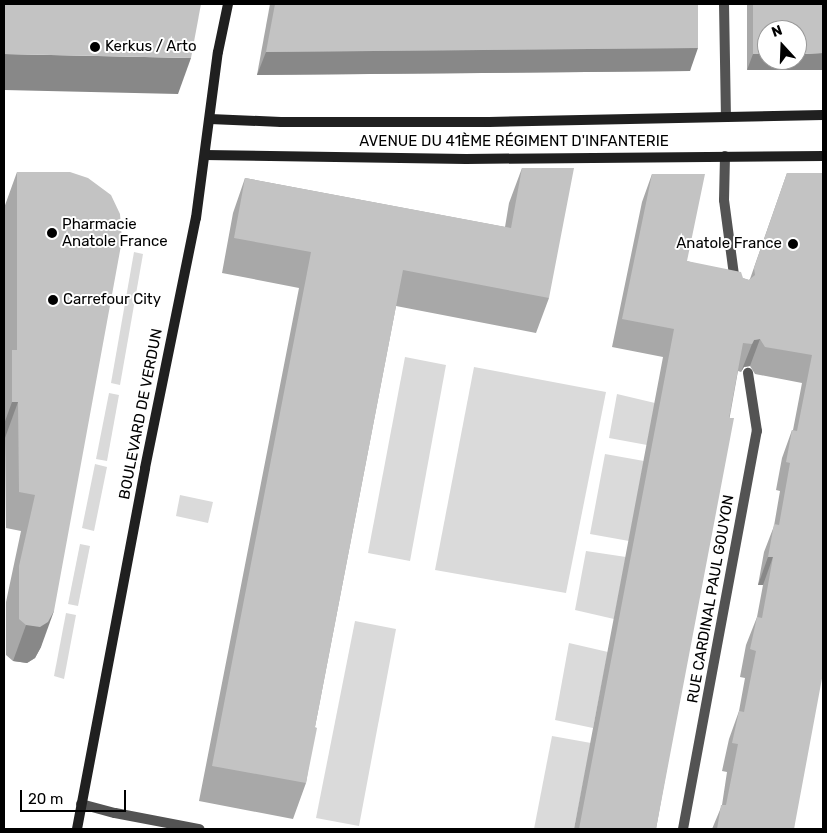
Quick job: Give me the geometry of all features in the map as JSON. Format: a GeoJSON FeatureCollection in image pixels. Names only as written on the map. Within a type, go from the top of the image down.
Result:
{"type":"FeatureCollection","features":[{"type":"Feature","properties":{"kind":"street","name":"BOULEVARD DE VERDUN"},"geometry":{"type":"LineString","coordinates":[[77,829],[145,468],[196,218],[218,52],[228,4]]}},
{"type":"Feature","properties":{"kind":"street"},"geometry":{"type":"LineString","coordinates":[[724,4],[726,116]]}},
{"type":"Feature","properties":{"kind":"street","name":"AVENUE DU 41ÈME RÉGIMENT D'INFANTERIE"},"geometry":{"type":"LineString","coordinates":[[210,119],[281,122],[489,122],[823,115]]}},
{"type":"Feature","properties":{"kind":"street","name":"AVENUE DU 41ÈME RÉGIMENT D'INFANTERIE"},"geometry":{"type":"LineString","coordinates":[[205,155],[466,159],[823,156]]}},
{"type":"Feature","properties":{"kind":"street"},"geometry":{"type":"LineString","coordinates":[[725,156],[724,200],[736,291]]}},
{"type":"Feature","properties":{"kind":"street","name":"RUE CARDINAL PAUL GOUYON"},"geometry":{"type":"LineString","coordinates":[[683,829],[757,431],[748,373]]}},
{"type":"Feature","properties":{"kind":"street"},"geometry":{"type":"LineString","coordinates":[[81,804],[115,813],[199,829]]}},
{"type":"Feature","properties":{"kind":"shaded area"},"geometry":{"type":"Polygon","coordinates":[[[134,252],[143,254],[120,385],[111,383],[134,252]]]}},
{"type":"Feature","properties":{"kind":"shaded area"},"geometry":{"type":"Polygon","coordinates":[[[405,357],[446,365],[410,561],[368,553],[405,357]]]}},
{"type":"Feature","properties":{"kind":"shaded area"},"geometry":{"type":"Polygon","coordinates":[[[474,367],[606,392],[566,593],[435,570],[474,367]]]}},
{"type":"Feature","properties":{"kind":"shaded area"},"geometry":{"type":"Polygon","coordinates":[[[109,393],[119,395],[107,461],[96,459],[109,393]]]}},
{"type":"Feature","properties":{"kind":"shaded area"},"geometry":{"type":"Polygon","coordinates":[[[617,394],[655,403],[647,445],[609,438],[617,394]]]}},
{"type":"Feature","properties":{"kind":"shaded area"},"geometry":{"type":"Polygon","coordinates":[[[605,454],[644,461],[629,541],[590,534],[605,454]]]}},
{"type":"Feature","properties":{"kind":"shaded area"},"geometry":{"type":"Polygon","coordinates":[[[95,464],[107,467],[94,531],[82,528],[95,464]]]}},
{"type":"Feature","properties":{"kind":"shaded area"},"geometry":{"type":"Polygon","coordinates":[[[180,495],[213,502],[208,523],[176,516],[180,495]]]}},
{"type":"Feature","properties":{"kind":"shaded area"},"geometry":{"type":"Polygon","coordinates":[[[80,544],[90,546],[78,606],[68,604],[80,544]]]}},
{"type":"Feature","properties":{"kind":"shaded area"},"geometry":{"type":"Polygon","coordinates":[[[586,551],[626,557],[614,619],[575,610],[586,551]]]}},
{"type":"Feature","properties":{"kind":"shaded area"},"geometry":{"type":"Polygon","coordinates":[[[66,613],[76,615],[64,679],[54,676],[66,613]]]}},
{"type":"Feature","properties":{"kind":"shaded area"},"geometry":{"type":"Polygon","coordinates":[[[355,621],[396,629],[359,826],[316,818],[355,621]]]}},
{"type":"Feature","properties":{"kind":"shaded area"},"geometry":{"type":"Polygon","coordinates":[[[569,643],[608,652],[593,728],[555,720],[569,643]]]}},
{"type":"Feature","properties":{"kind":"shaded area"},"geometry":{"type":"Polygon","coordinates":[[[552,736],[591,743],[574,829],[534,829],[552,736]]]}},
{"type":"Feature","properties":{"kind":"building","name":"Kerkus / Arto"},"geometry":{"type":"Polygon","coordinates":[[[4,4],[201,4],[191,58],[4,54],[4,4]]]}},
{"type":"Feature","properties":{"kind":"building"},"geometry":{"type":"Polygon","coordinates":[[[275,4],[698,4],[698,48],[266,52],[275,4]]]}},
{"type":"Feature","properties":{"kind":"building"},"geometry":{"type":"Polygon","coordinates":[[[753,4],[823,4],[823,53],[807,54],[807,20],[757,20],[757,54],[753,54],[753,4]]]}},
{"type":"Feature","properties":{"kind":"building"},"geometry":{"type":"Polygon","coordinates":[[[522,168],[574,168],[549,298],[403,270],[315,727],[317,728],[306,783],[212,766],[311,252],[234,238],[245,178],[511,228],[522,168]]]}},
{"type":"Feature","properties":{"kind":"building"},"geometry":{"type":"Polygon","coordinates":[[[17,172],[70,172],[88,178],[111,195],[120,214],[122,240],[54,611],[48,622],[40,627],[26,625],[19,619],[19,566],[35,495],[19,492],[18,402],[12,402],[12,350],[17,350],[17,172]]]}},
{"type":"Feature","properties":{"kind":"building"},"geometry":{"type":"Polygon","coordinates":[[[787,173],[823,173],[823,673],[794,829],[717,829],[721,805],[726,805],[738,744],[732,743],[739,711],[744,712],[756,651],[750,649],[757,617],[762,618],[773,557],[768,557],[774,524],[779,525],[790,463],[786,462],[792,430],[797,431],[812,355],[765,347],[760,339],[754,340],[752,344],[743,343],[729,418],[734,418],[656,829],[579,829],[674,329],[622,319],[652,174],[705,174],[687,261],[741,272],[743,278],[749,280],[755,275],[754,268],[787,173]]]}},
{"type":"Feature","properties":{"kind":"place","name":"Kerkus / Arto"},"geometry":{"type":"Point","coordinates":[95,47]}},
{"type":"Feature","properties":{"kind":"place","name":"Pharmacie Anatole France"},"geometry":{"type":"Point","coordinates":[52,233]}},
{"type":"Feature","properties":{"kind":"place","name":"Anatole France"},"geometry":{"type":"Point","coordinates":[793,244]}},
{"type":"Feature","properties":{"kind":"place","name":"Carrefour City"},"geometry":{"type":"Point","coordinates":[53,300]}}]}
